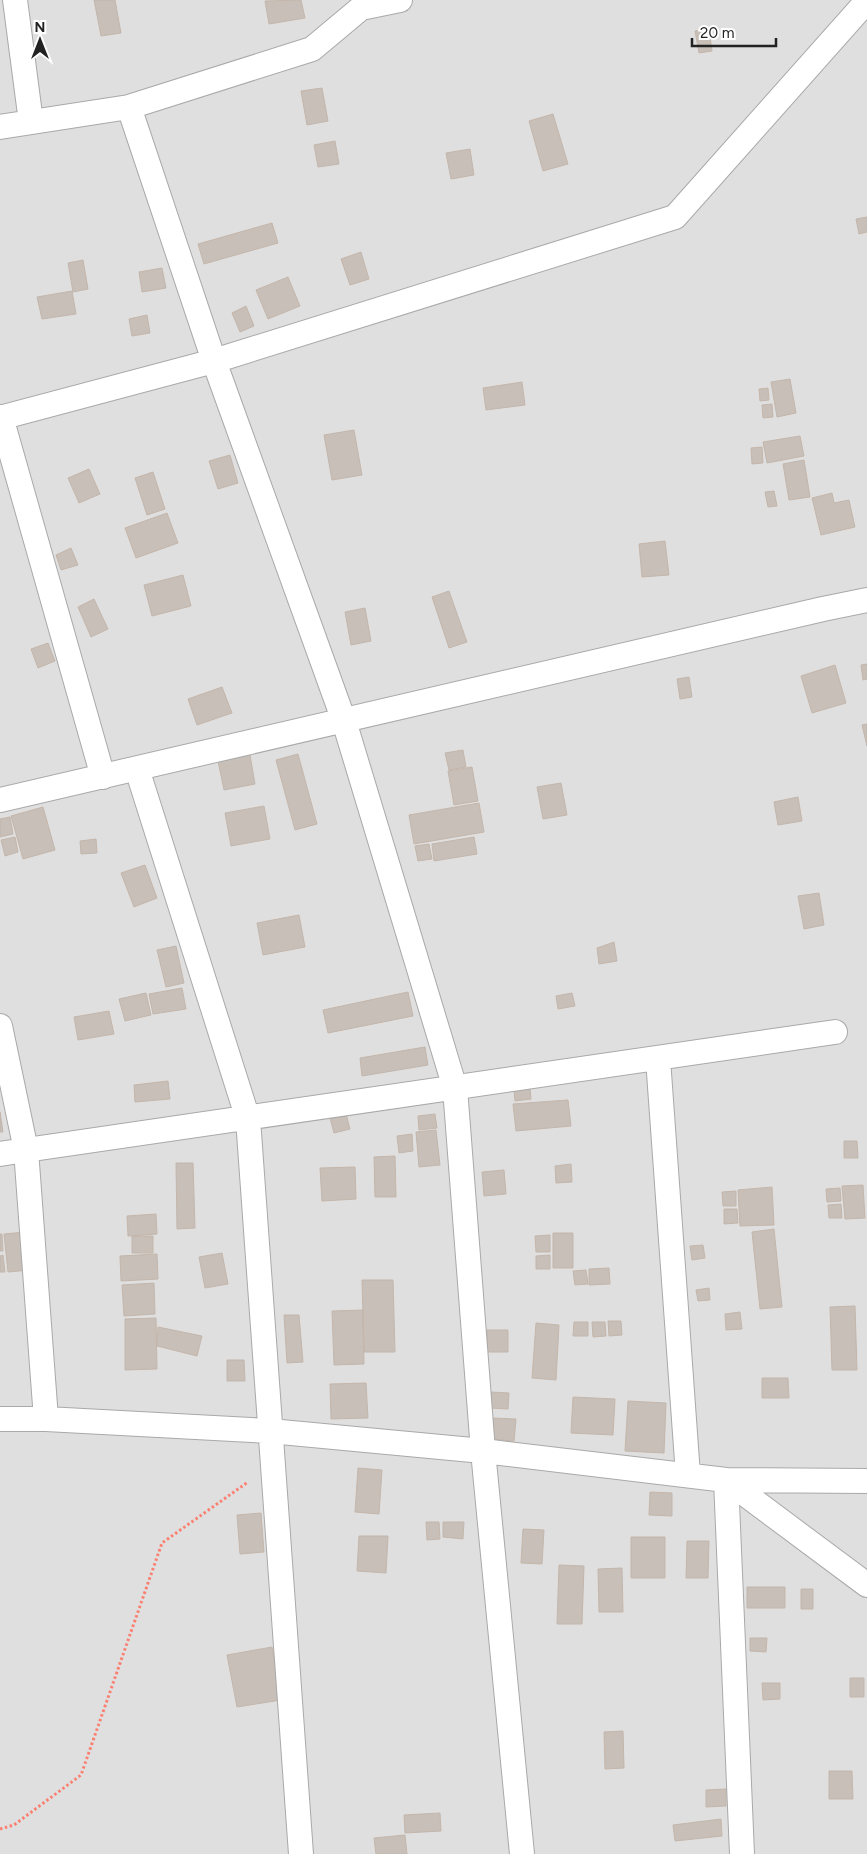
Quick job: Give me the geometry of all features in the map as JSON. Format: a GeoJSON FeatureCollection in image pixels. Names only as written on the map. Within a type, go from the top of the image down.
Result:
{"type":"FeatureCollection","features":[{"type":"Feature","properties":{"kind":"street"},"geometry":{"type":"LineString","coordinates":[[15,0],[31,122]]}},
{"type":"Feature","properties":{"kind":"street"},"geometry":{"type":"LineString","coordinates":[[0,127],[129,107],[312,49],[361,8],[400,0]]}},
{"type":"Feature","properties":{"kind":"street"},"geometry":{"type":"LineString","coordinates":[[103,777],[0,417],[214,362],[676,217],[867,1]]}},
{"type":"Feature","properties":{"kind":"street"},"geometry":{"type":"LineString","coordinates":[[129,107],[214,362],[344,721],[455,1088],[483,1451],[522,1854]]}},
{"type":"Feature","properties":{"kind":"street"},"geometry":{"type":"LineString","coordinates":[[0,800],[137,770],[867,600]]}},
{"type":"Feature","properties":{"kind":"street"},"geometry":{"type":"LineString","coordinates":[[137,770],[248,1119],[302,1854]]}},
{"type":"Feature","properties":{"kind":"street"},"geometry":{"type":"LineString","coordinates":[[0,1026],[26,1150],[46,1419]]}},
{"type":"Feature","properties":{"kind":"street"},"geometry":{"type":"LineString","coordinates":[[0,1154],[835,1032]]}},
{"type":"Feature","properties":{"kind":"street"},"geometry":{"type":"LineString","coordinates":[[658,1059],[688,1475]]}},
{"type":"Feature","properties":{"kind":"street"},"geometry":{"type":"LineString","coordinates":[[0,1419],[46,1419],[270,1431],[483,1451],[726,1480],[867,1481]]}},
{"type":"Feature","properties":{"kind":"street"},"geometry":{"type":"LineString","coordinates":[[726,1480],[867,1585]]}},
{"type":"Feature","properties":{"kind":"street"},"geometry":{"type":"LineString","coordinates":[[726,1480],[742,1854]]}},
{"type":"Feature","properties":{"kind":"path"},"geometry":{"type":"LineString","coordinates":[[0,1829],[14,1825],[81,1775],[162,1543],[273,1465]]}},
{"type":"Feature","properties":{"kind":"shaded area"},"geometry":{"type":"Polygon","coordinates":[[[0,0],[867,0],[867,1854],[0,1854],[0,0]]]}},
{"type":"Feature","properties":{"kind":"building"},"geometry":{"type":"Polygon","coordinates":[[[94,0],[115,0],[121,33],[101,36],[94,0]]]}},
{"type":"Feature","properties":{"kind":"building"},"geometry":{"type":"Polygon","coordinates":[[[301,0],[305,18],[269,24],[265,1],[301,0]]]}},
{"type":"Feature","properties":{"kind":"building"},"geometry":{"type":"Polygon","coordinates":[[[709,29],[712,51],[699,53],[695,31],[709,29]]]}},
{"type":"Feature","properties":{"kind":"building"},"geometry":{"type":"Polygon","coordinates":[[[322,88],[328,121],[307,125],[301,91],[322,88]]]}},
{"type":"Feature","properties":{"kind":"building"},"geometry":{"type":"Polygon","coordinates":[[[553,114],[568,164],[543,171],[529,121],[553,114]]]}},
{"type":"Feature","properties":{"kind":"building"},"geometry":{"type":"Polygon","coordinates":[[[335,141],[339,164],[318,167],[314,145],[335,141]]]}},
{"type":"Feature","properties":{"kind":"building"},"geometry":{"type":"Polygon","coordinates":[[[470,149],[474,175],[451,179],[446,153],[470,149]]]}},
{"type":"Feature","properties":{"kind":"building"},"geometry":{"type":"Polygon","coordinates":[[[867,217],[867,232],[859,234],[856,219],[867,217]]]}},
{"type":"Feature","properties":{"kind":"building"},"geometry":{"type":"Polygon","coordinates":[[[272,223],[278,243],[204,264],[198,244],[272,223]]]}},
{"type":"Feature","properties":{"kind":"building"},"geometry":{"type":"Polygon","coordinates":[[[361,252],[369,279],[350,285],[341,259],[361,252]]]}},
{"type":"Feature","properties":{"kind":"building"},"geometry":{"type":"Polygon","coordinates":[[[83,260],[88,289],[73,292],[68,263],[83,260]]]}},
{"type":"Feature","properties":{"kind":"building"},"geometry":{"type":"Polygon","coordinates":[[[162,268],[166,288],[142,292],[139,272],[162,268]]]}},
{"type":"Feature","properties":{"kind":"building"},"geometry":{"type":"Polygon","coordinates":[[[288,277],[300,306],[268,319],[256,290],[288,277]]]}},
{"type":"Feature","properties":{"kind":"building"},"geometry":{"type":"Polygon","coordinates":[[[72,291],[76,314],[42,319],[37,297],[72,291]]]}},
{"type":"Feature","properties":{"kind":"building"},"geometry":{"type":"Polygon","coordinates":[[[246,306],[254,326],[240,332],[232,313],[246,306]]]}},
{"type":"Feature","properties":{"kind":"building"},"geometry":{"type":"Polygon","coordinates":[[[147,315],[150,333],[132,336],[129,319],[147,315]]]}},
{"type":"Feature","properties":{"kind":"building"},"geometry":{"type":"Polygon","coordinates":[[[790,379],[796,413],[777,417],[771,382],[790,379]]]}},
{"type":"Feature","properties":{"kind":"building"},"geometry":{"type":"Polygon","coordinates":[[[522,382],[525,405],[486,410],[483,388],[522,382]]]}},
{"type":"Feature","properties":{"kind":"building"},"geometry":{"type":"Polygon","coordinates":[[[768,388],[769,400],[760,401],[759,389],[768,388]]]}},
{"type":"Feature","properties":{"kind":"building"},"geometry":{"type":"Polygon","coordinates":[[[772,404],[773,417],[763,418],[762,405],[772,404]]]}},
{"type":"Feature","properties":{"kind":"building"},"geometry":{"type":"Polygon","coordinates":[[[354,430],[362,475],[332,480],[324,435],[354,430]]]}},
{"type":"Feature","properties":{"kind":"building"},"geometry":{"type":"Polygon","coordinates":[[[800,436],[804,456],[767,463],[763,442],[800,436]]]}},
{"type":"Feature","properties":{"kind":"building"},"geometry":{"type":"Polygon","coordinates":[[[762,447],[763,463],[752,464],[751,448],[762,447]]]}},
{"type":"Feature","properties":{"kind":"building"},"geometry":{"type":"Polygon","coordinates":[[[230,455],[238,483],[218,489],[209,461],[230,455]]]}},
{"type":"Feature","properties":{"kind":"building"},"geometry":{"type":"Polygon","coordinates":[[[804,460],[810,497],[789,500],[783,464],[804,460]]]}},
{"type":"Feature","properties":{"kind":"building"},"geometry":{"type":"Polygon","coordinates":[[[89,469],[100,494],[79,503],[68,478],[89,469]]]}},
{"type":"Feature","properties":{"kind":"building"},"geometry":{"type":"Polygon","coordinates":[[[153,472],[165,509],[147,515],[135,478],[153,472]]]}},
{"type":"Feature","properties":{"kind":"building"},"geometry":{"type":"Polygon","coordinates":[[[774,491],[777,506],[768,507],[765,492],[774,491]]]}},
{"type":"Feature","properties":{"kind":"building"},"geometry":{"type":"Polygon","coordinates":[[[832,493],[834,503],[849,500],[855,527],[821,535],[812,498],[832,493]]]}},
{"type":"Feature","properties":{"kind":"building"},"geometry":{"type":"Polygon","coordinates":[[[167,513],[178,543],[136,558],[125,528],[167,513]]]}},
{"type":"Feature","properties":{"kind":"building"},"geometry":{"type":"Polygon","coordinates":[[[665,541],[669,575],[642,577],[639,544],[665,541]]]}},
{"type":"Feature","properties":{"kind":"building"},"geometry":{"type":"Polygon","coordinates":[[[71,548],[78,565],[61,570],[56,555],[71,548]]]}},
{"type":"Feature","properties":{"kind":"building"},"geometry":{"type":"Polygon","coordinates":[[[183,575],[191,606],[152,616],[144,585],[183,575]]]}},
{"type":"Feature","properties":{"kind":"building"},"geometry":{"type":"Polygon","coordinates":[[[449,591],[467,642],[449,648],[432,597],[449,591]]]}},
{"type":"Feature","properties":{"kind":"building"},"geometry":{"type":"Polygon","coordinates":[[[94,599],[108,629],[91,637],[78,607],[94,599]]]}},
{"type":"Feature","properties":{"kind":"building"},"geometry":{"type":"Polygon","coordinates":[[[365,608],[371,641],[351,645],[345,612],[365,608]]]}},
{"type":"Feature","properties":{"kind":"building"},"geometry":{"type":"Polygon","coordinates":[[[48,643],[55,661],[38,668],[31,649],[48,643]]]}},
{"type":"Feature","properties":{"kind":"building"},"geometry":{"type":"Polygon","coordinates":[[[867,664],[867,679],[863,680],[861,665],[867,664]]]}},
{"type":"Feature","properties":{"kind":"building"},"geometry":{"type":"Polygon","coordinates":[[[835,665],[846,703],[812,713],[801,676],[835,665]]]}},
{"type":"Feature","properties":{"kind":"building"},"geometry":{"type":"Polygon","coordinates":[[[689,677],[692,697],[680,699],[677,679],[689,677]]]}},
{"type":"Feature","properties":{"kind":"building"},"geometry":{"type":"Polygon","coordinates":[[[222,687],[232,713],[197,725],[188,699],[222,687]]]}},
{"type":"Feature","properties":{"kind":"building"},"geometry":{"type":"Polygon","coordinates":[[[867,724],[867,746],[862,725],[867,724]]]}},
{"type":"Feature","properties":{"kind":"building"},"geometry":{"type":"Polygon","coordinates":[[[463,750],[466,767],[449,770],[445,753],[463,750]]]}},
{"type":"Feature","properties":{"kind":"building"},"geometry":{"type":"Polygon","coordinates":[[[298,754],[317,824],[295,830],[276,760],[298,754]]]}},
{"type":"Feature","properties":{"kind":"building"},"geometry":{"type":"Polygon","coordinates":[[[250,755],[255,784],[224,790],[218,761],[250,755]]]}},
{"type":"Feature","properties":{"kind":"building"},"geometry":{"type":"Polygon","coordinates":[[[472,767],[478,801],[454,805],[448,771],[472,767]]]}},
{"type":"Feature","properties":{"kind":"building"},"geometry":{"type":"Polygon","coordinates":[[[561,783],[567,815],[543,819],[537,787],[561,783]]]}},
{"type":"Feature","properties":{"kind":"building"},"geometry":{"type":"Polygon","coordinates":[[[798,797],[802,821],[778,825],[774,802],[798,797]]]}},
{"type":"Feature","properties":{"kind":"building"},"geometry":{"type":"Polygon","coordinates":[[[479,803],[484,832],[414,844],[409,815],[479,803]]]}},
{"type":"Feature","properties":{"kind":"building"},"geometry":{"type":"Polygon","coordinates":[[[264,806],[270,839],[231,846],[225,813],[264,806]]]}},
{"type":"Feature","properties":{"kind":"building"},"geometry":{"type":"Polygon","coordinates":[[[43,807],[55,850],[23,859],[11,816],[43,807]]]}},
{"type":"Feature","properties":{"kind":"building"},"geometry":{"type":"Polygon","coordinates":[[[10,817],[13,834],[0,837],[0,819],[10,817]]]}},
{"type":"Feature","properties":{"kind":"building"},"geometry":{"type":"Polygon","coordinates":[[[15,837],[18,852],[5,856],[1,840],[15,837]]]}},
{"type":"Feature","properties":{"kind":"building"},"geometry":{"type":"Polygon","coordinates":[[[474,837],[477,854],[434,861],[432,844],[474,837]]]}},
{"type":"Feature","properties":{"kind":"building"},"geometry":{"type":"Polygon","coordinates":[[[96,839],[97,853],[81,854],[80,841],[96,839]]]}},
{"type":"Feature","properties":{"kind":"building"},"geometry":{"type":"Polygon","coordinates":[[[429,844],[432,859],[418,861],[415,846],[429,844]]]}},
{"type":"Feature","properties":{"kind":"building"},"geometry":{"type":"Polygon","coordinates":[[[145,865],[157,898],[134,907],[121,873],[145,865]]]}},
{"type":"Feature","properties":{"kind":"building"},"geometry":{"type":"Polygon","coordinates":[[[819,893],[824,925],[804,929],[798,896],[819,893]]]}},
{"type":"Feature","properties":{"kind":"building"},"geometry":{"type":"Polygon","coordinates":[[[299,915],[305,947],[263,955],[257,923],[299,915]]]}},
{"type":"Feature","properties":{"kind":"building"},"geometry":{"type":"Polygon","coordinates":[[[614,942],[617,961],[599,964],[597,948],[614,942]]]}},
{"type":"Feature","properties":{"kind":"building"},"geometry":{"type":"Polygon","coordinates":[[[176,946],[184,983],[166,987],[157,950],[176,946]]]}},
{"type":"Feature","properties":{"kind":"building"},"geometry":{"type":"Polygon","coordinates":[[[182,988],[186,1009],[153,1014],[149,994],[182,988]]]}},
{"type":"Feature","properties":{"kind":"building"},"geometry":{"type":"Polygon","coordinates":[[[408,992],[413,1016],[328,1033],[323,1010],[408,992]]]}},
{"type":"Feature","properties":{"kind":"building"},"geometry":{"type":"Polygon","coordinates":[[[146,993],[151,1015],[125,1021],[119,999],[146,993]]]}},
{"type":"Feature","properties":{"kind":"building"},"geometry":{"type":"Polygon","coordinates":[[[572,993],[575,1006],[558,1009],[556,996],[572,993]]]}},
{"type":"Feature","properties":{"kind":"building"},"geometry":{"type":"Polygon","coordinates":[[[109,1011],[114,1034],[78,1040],[74,1017],[109,1011]]]}},
{"type":"Feature","properties":{"kind":"building"},"geometry":{"type":"Polygon","coordinates":[[[425,1047],[428,1065],[362,1076],[360,1058],[425,1047]]]}},
{"type":"Feature","properties":{"kind":"building"},"geometry":{"type":"Polygon","coordinates":[[[168,1081],[170,1099],[135,1102],[134,1085],[168,1081]]]}},
{"type":"Feature","properties":{"kind":"building"},"geometry":{"type":"Polygon","coordinates":[[[530,1088],[531,1099],[515,1101],[514,1090],[530,1088]]]}},
{"type":"Feature","properties":{"kind":"building"},"geometry":{"type":"Polygon","coordinates":[[[568,1100],[571,1126],[516,1131],[513,1104],[568,1100]]]}},
{"type":"Feature","properties":{"kind":"building"},"geometry":{"type":"Polygon","coordinates":[[[0,1112],[3,1132],[0,1132],[0,1112]]]}},
{"type":"Feature","properties":{"kind":"building"},"geometry":{"type":"Polygon","coordinates":[[[346,1114],[350,1129],[334,1133],[330,1118],[346,1114]]]}},
{"type":"Feature","properties":{"kind":"building"},"geometry":{"type":"Polygon","coordinates":[[[435,1114],[437,1128],[419,1130],[418,1116],[435,1114]]]}},
{"type":"Feature","properties":{"kind":"building"},"geometry":{"type":"Polygon","coordinates":[[[436,1130],[440,1165],[419,1167],[416,1132],[436,1130]]]}},
{"type":"Feature","properties":{"kind":"building"},"geometry":{"type":"Polygon","coordinates":[[[412,1134],[413,1151],[399,1153],[397,1136],[412,1134]]]}},
{"type":"Feature","properties":{"kind":"building"},"geometry":{"type":"Polygon","coordinates":[[[844,1141],[857,1141],[858,1158],[844,1158],[844,1141]]]}},
{"type":"Feature","properties":{"kind":"building"},"geometry":{"type":"Polygon","coordinates":[[[395,1156],[396,1197],[375,1197],[374,1157],[395,1156]]]}},
{"type":"Feature","properties":{"kind":"building"},"geometry":{"type":"Polygon","coordinates":[[[176,1163],[193,1163],[195,1228],[177,1229],[176,1163]]]}},
{"type":"Feature","properties":{"kind":"building"},"geometry":{"type":"Polygon","coordinates":[[[571,1164],[572,1182],[556,1183],[555,1166],[571,1164]]]}},
{"type":"Feature","properties":{"kind":"building"},"geometry":{"type":"Polygon","coordinates":[[[355,1167],[356,1199],[322,1201],[320,1168],[355,1167]]]}},
{"type":"Feature","properties":{"kind":"building"},"geometry":{"type":"Polygon","coordinates":[[[504,1170],[506,1194],[484,1196],[482,1172],[504,1170]]]}},
{"type":"Feature","properties":{"kind":"building"},"geometry":{"type":"Polygon","coordinates":[[[863,1185],[865,1218],[845,1219],[842,1186],[863,1185]]]}},
{"type":"Feature","properties":{"kind":"building"},"geometry":{"type":"Polygon","coordinates":[[[772,1187],[774,1225],[740,1226],[738,1190],[772,1187]]]}},
{"type":"Feature","properties":{"kind":"building"},"geometry":{"type":"Polygon","coordinates":[[[840,1188],[841,1201],[827,1202],[826,1189],[840,1188]]]}},
{"type":"Feature","properties":{"kind":"building"},"geometry":{"type":"Polygon","coordinates":[[[736,1191],[736,1206],[723,1206],[722,1192],[736,1191]]]}},
{"type":"Feature","properties":{"kind":"building"},"geometry":{"type":"Polygon","coordinates":[[[841,1204],[842,1218],[829,1218],[828,1205],[841,1204]]]}},
{"type":"Feature","properties":{"kind":"building"},"geometry":{"type":"Polygon","coordinates":[[[724,1209],[737,1209],[738,1223],[724,1224],[724,1209]]]}},
{"type":"Feature","properties":{"kind":"building"},"geometry":{"type":"Polygon","coordinates":[[[156,1214],[157,1234],[128,1236],[127,1216],[156,1214]]]}},
{"type":"Feature","properties":{"kind":"building"},"geometry":{"type":"Polygon","coordinates":[[[774,1229],[782,1307],[760,1309],[752,1232],[774,1229]]]}},
{"type":"Feature","properties":{"kind":"building"},"geometry":{"type":"Polygon","coordinates":[[[26,1232],[30,1270],[8,1272],[4,1234],[26,1232]]]}},
{"type":"Feature","properties":{"kind":"building"},"geometry":{"type":"Polygon","coordinates":[[[553,1233],[573,1233],[573,1268],[553,1268],[553,1233]]]}},
{"type":"Feature","properties":{"kind":"building"},"geometry":{"type":"Polygon","coordinates":[[[0,1234],[2,1234],[3,1251],[0,1251],[0,1234]]]}},
{"type":"Feature","properties":{"kind":"building"},"geometry":{"type":"Polygon","coordinates":[[[550,1235],[550,1252],[536,1252],[535,1236],[550,1235]]]}},
{"type":"Feature","properties":{"kind":"building"},"geometry":{"type":"Polygon","coordinates":[[[132,1236],[153,1236],[153,1253],[132,1253],[132,1236]]]}},
{"type":"Feature","properties":{"kind":"building"},"geometry":{"type":"Polygon","coordinates":[[[703,1245],[705,1258],[692,1260],[690,1246],[703,1245]]]}},
{"type":"Feature","properties":{"kind":"building"},"geometry":{"type":"Polygon","coordinates":[[[222,1253],[228,1284],[205,1288],[199,1257],[222,1253]]]}},
{"type":"Feature","properties":{"kind":"building"},"geometry":{"type":"Polygon","coordinates":[[[157,1254],[158,1279],[121,1281],[120,1256],[157,1254]]]}},
{"type":"Feature","properties":{"kind":"building"},"geometry":{"type":"Polygon","coordinates":[[[3,1255],[5,1272],[0,1272],[0,1256],[3,1255]]]}},
{"type":"Feature","properties":{"kind":"building"},"geometry":{"type":"Polygon","coordinates":[[[550,1255],[550,1269],[536,1269],[536,1256],[550,1255]]]}},
{"type":"Feature","properties":{"kind":"building"},"geometry":{"type":"Polygon","coordinates":[[[609,1268],[610,1284],[589,1285],[589,1269],[609,1268]]]}},
{"type":"Feature","properties":{"kind":"building"},"geometry":{"type":"Polygon","coordinates":[[[586,1270],[588,1284],[575,1285],[573,1271],[586,1270]]]}},
{"type":"Feature","properties":{"kind":"building"},"geometry":{"type":"Polygon","coordinates":[[[362,1280],[393,1280],[395,1352],[364,1352],[362,1280]]]}},
{"type":"Feature","properties":{"kind":"building"},"geometry":{"type":"Polygon","coordinates":[[[154,1283],[155,1314],[124,1316],[122,1285],[154,1283]]]}},
{"type":"Feature","properties":{"kind":"building"},"geometry":{"type":"Polygon","coordinates":[[[709,1288],[710,1300],[698,1301],[696,1290],[709,1288]]]}},
{"type":"Feature","properties":{"kind":"building"},"geometry":{"type":"Polygon","coordinates":[[[855,1306],[857,1370],[832,1370],[830,1307],[855,1306]]]}},
{"type":"Feature","properties":{"kind":"building"},"geometry":{"type":"Polygon","coordinates":[[[363,1310],[364,1364],[334,1365],[332,1311],[363,1310]]]}},
{"type":"Feature","properties":{"kind":"building"},"geometry":{"type":"Polygon","coordinates":[[[740,1312],[742,1329],[726,1330],[725,1314],[740,1312]]]}},
{"type":"Feature","properties":{"kind":"building"},"geometry":{"type":"Polygon","coordinates":[[[284,1315],[299,1315],[303,1362],[287,1363],[284,1315]]]}},
{"type":"Feature","properties":{"kind":"building"},"geometry":{"type":"Polygon","coordinates":[[[156,1318],[157,1369],[125,1370],[125,1319],[156,1318]]]}},
{"type":"Feature","properties":{"kind":"building"},"geometry":{"type":"Polygon","coordinates":[[[608,1321],[621,1321],[622,1335],[609,1336],[608,1321]]]}},
{"type":"Feature","properties":{"kind":"building"},"geometry":{"type":"Polygon","coordinates":[[[574,1322],[588,1322],[588,1336],[573,1336],[574,1322]]]}},
{"type":"Feature","properties":{"kind":"building"},"geometry":{"type":"Polygon","coordinates":[[[592,1322],[605,1322],[606,1336],[593,1337],[592,1322]]]}},
{"type":"Feature","properties":{"kind":"building"},"geometry":{"type":"Polygon","coordinates":[[[536,1323],[559,1325],[556,1380],[532,1378],[536,1323]]]}},
{"type":"Feature","properties":{"kind":"building"},"geometry":{"type":"Polygon","coordinates":[[[158,1327],[202,1336],[197,1356],[157,1346],[158,1327]]]}},
{"type":"Feature","properties":{"kind":"building"},"geometry":{"type":"Polygon","coordinates":[[[487,1330],[508,1330],[508,1352],[487,1352],[487,1330]]]}},
{"type":"Feature","properties":{"kind":"building"},"geometry":{"type":"Polygon","coordinates":[[[227,1360],[244,1360],[245,1381],[227,1381],[227,1360]]]}},
{"type":"Feature","properties":{"kind":"building"},"geometry":{"type":"Polygon","coordinates":[[[762,1378],[788,1378],[789,1398],[762,1398],[762,1378]]]}},
{"type":"Feature","properties":{"kind":"building"},"geometry":{"type":"Polygon","coordinates":[[[366,1383],[368,1418],[331,1419],[330,1384],[366,1383]]]}},
{"type":"Feature","properties":{"kind":"building"},"geometry":{"type":"Polygon","coordinates":[[[491,1392],[509,1393],[508,1409],[490,1408],[491,1392]]]}},
{"type":"Feature","properties":{"kind":"building"},"geometry":{"type":"Polygon","coordinates":[[[573,1397],[615,1399],[613,1435],[571,1433],[573,1397]]]}},
{"type":"Feature","properties":{"kind":"building"},"geometry":{"type":"Polygon","coordinates":[[[628,1401],[666,1403],[664,1453],[625,1451],[628,1401]]]}},
{"type":"Feature","properties":{"kind":"building"},"geometry":{"type":"Polygon","coordinates":[[[492,1418],[516,1419],[514,1441],[490,1439],[492,1418]]]}},
{"type":"Feature","properties":{"kind":"building"},"geometry":{"type":"Polygon","coordinates":[[[358,1468],[382,1470],[379,1514],[355,1512],[358,1468]]]}},
{"type":"Feature","properties":{"kind":"building"},"geometry":{"type":"Polygon","coordinates":[[[650,1492],[672,1493],[672,1516],[649,1515],[650,1492]]]}},
{"type":"Feature","properties":{"kind":"building"},"geometry":{"type":"Polygon","coordinates":[[[261,1513],[264,1552],[240,1554],[237,1515],[261,1513]]]}},
{"type":"Feature","properties":{"kind":"building"},"geometry":{"type":"Polygon","coordinates":[[[426,1522],[439,1522],[440,1539],[427,1540],[426,1522]]]}},
{"type":"Feature","properties":{"kind":"building"},"geometry":{"type":"Polygon","coordinates":[[[443,1522],[464,1522],[463,1539],[443,1537],[443,1522]]]}},
{"type":"Feature","properties":{"kind":"building"},"geometry":{"type":"Polygon","coordinates":[[[523,1529],[544,1530],[542,1564],[521,1563],[523,1529]]]}},
{"type":"Feature","properties":{"kind":"building"},"geometry":{"type":"Polygon","coordinates":[[[359,1536],[388,1536],[386,1573],[357,1571],[359,1536]]]}},
{"type":"Feature","properties":{"kind":"building"},"geometry":{"type":"Polygon","coordinates":[[[631,1537],[665,1537],[665,1578],[631,1578],[631,1537]]]}},
{"type":"Feature","properties":{"kind":"building"},"geometry":{"type":"Polygon","coordinates":[[[687,1541],[709,1541],[708,1578],[686,1578],[687,1541]]]}},
{"type":"Feature","properties":{"kind":"building"},"geometry":{"type":"Polygon","coordinates":[[[559,1565],[584,1566],[582,1624],[557,1624],[559,1565]]]}},
{"type":"Feature","properties":{"kind":"building"},"geometry":{"type":"Polygon","coordinates":[[[622,1568],[623,1612],[599,1612],[598,1569],[622,1568]]]}},
{"type":"Feature","properties":{"kind":"building"},"geometry":{"type":"Polygon","coordinates":[[[747,1587],[785,1587],[785,1608],[747,1608],[747,1587]]]}},
{"type":"Feature","properties":{"kind":"building"},"geometry":{"type":"Polygon","coordinates":[[[801,1589],[813,1589],[813,1609],[801,1609],[801,1589]]]}},
{"type":"Feature","properties":{"kind":"building"},"geometry":{"type":"Polygon","coordinates":[[[750,1638],[767,1638],[766,1652],[750,1651],[750,1638]]]}},
{"type":"Feature","properties":{"kind":"building"},"geometry":{"type":"Polygon","coordinates":[[[272,1647],[281,1700],[237,1707],[227,1655],[272,1647]]]}},
{"type":"Feature","properties":{"kind":"building"},"geometry":{"type":"Polygon","coordinates":[[[850,1678],[864,1678],[864,1697],[850,1697],[850,1678]]]}},
{"type":"Feature","properties":{"kind":"building"},"geometry":{"type":"Polygon","coordinates":[[[762,1683],[780,1683],[780,1699],[763,1700],[762,1683]]]}},
{"type":"Feature","properties":{"kind":"building"},"geometry":{"type":"Polygon","coordinates":[[[623,1731],[624,1768],[605,1769],[604,1732],[623,1731]]]}},
{"type":"Feature","properties":{"kind":"building"},"geometry":{"type":"Polygon","coordinates":[[[829,1771],[852,1771],[853,1799],[829,1799],[829,1771]]]}},
{"type":"Feature","properties":{"kind":"building"},"geometry":{"type":"Polygon","coordinates":[[[726,1789],[726,1806],[706,1807],[706,1790],[726,1789]]]}},
{"type":"Feature","properties":{"kind":"building"},"geometry":{"type":"Polygon","coordinates":[[[440,1813],[441,1831],[405,1833],[404,1815],[440,1813]]]}},
{"type":"Feature","properties":{"kind":"building"},"geometry":{"type":"Polygon","coordinates":[[[721,1819],[722,1836],[675,1841],[673,1825],[721,1819]]]}},
{"type":"Feature","properties":{"kind":"building"},"geometry":{"type":"Polygon","coordinates":[[[405,1835],[407,1854],[376,1854],[374,1838],[405,1835]]]}}]}
